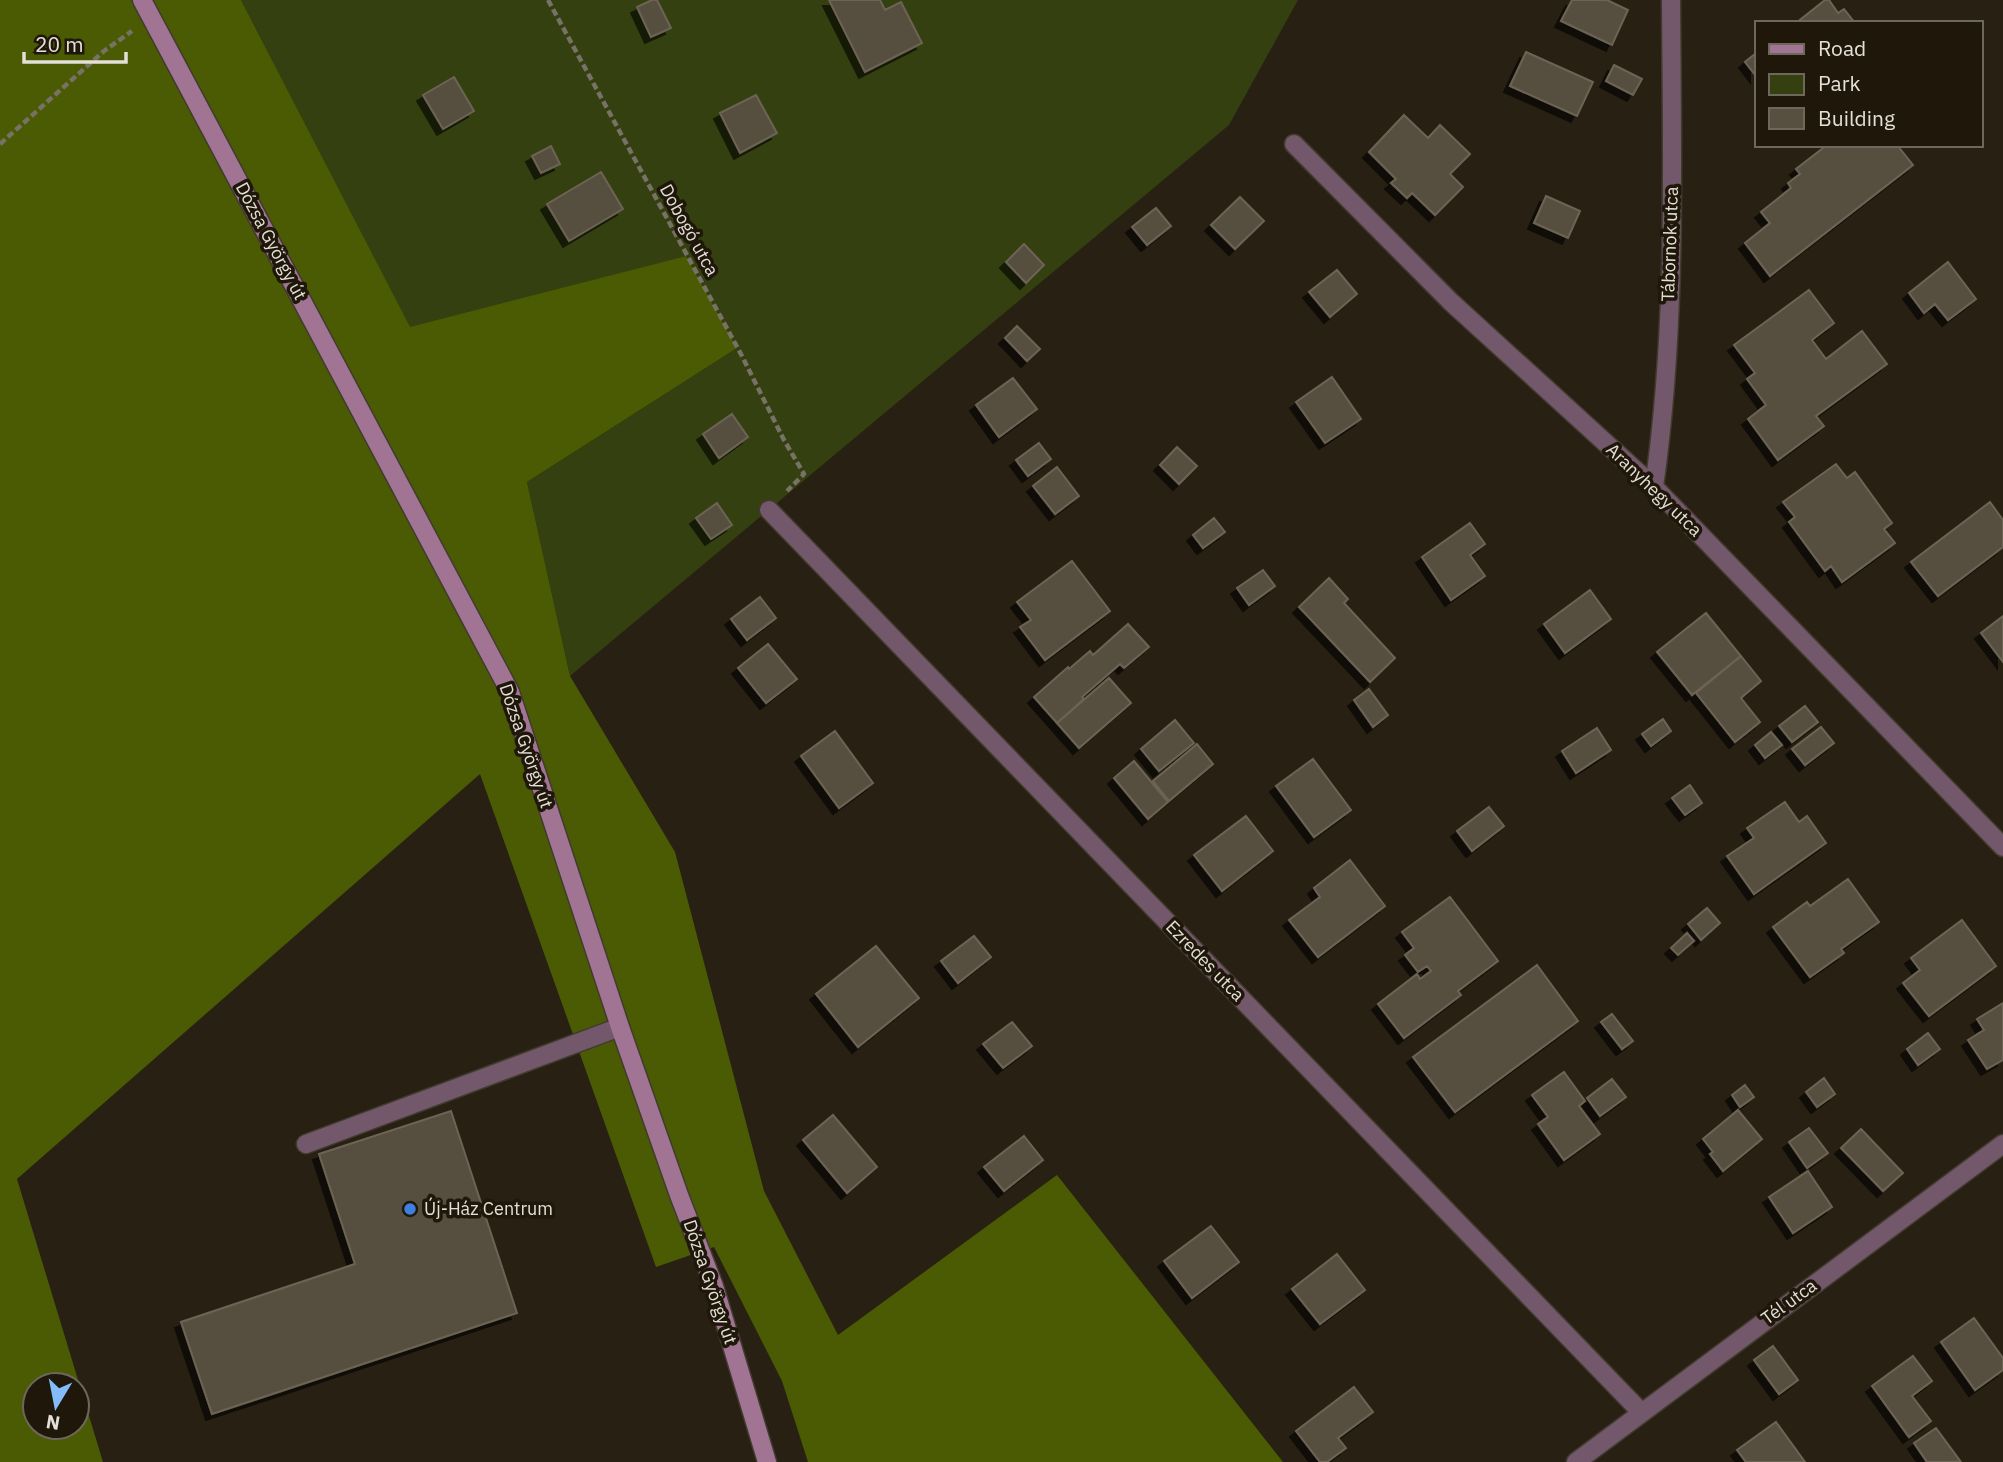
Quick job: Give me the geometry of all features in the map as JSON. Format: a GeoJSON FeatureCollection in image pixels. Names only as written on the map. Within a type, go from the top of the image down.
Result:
{"type":"FeatureCollection","features":[{"type":"Feature","properties":{"kind":"main road","name":"Dózsa György út"},"geometry":{"type":"LineString","coordinates":[[142,0],[510,692],[621,1027],[679,1195],[714,1286],[767,1462]]}},
{"type":"Feature","properties":{"kind":"street","name":"Tábornok utca"},"geometry":{"type":"LineString","coordinates":[[1654,487],[1662,429],[1673,232],[1671,0]]}},
{"type":"Feature","properties":{"kind":"street","name":"Aranyhegy utca"},"geometry":{"type":"LineString","coordinates":[[1294,145],[1451,302],[1654,487],[2003,847]]}},
{"type":"Feature","properties":{"kind":"street","name":"Ezredes utca"},"geometry":{"type":"LineString","coordinates":[[769,510],[1641,1412]]}},
{"type":"Feature","properties":{"kind":"street"},"geometry":{"type":"LineString","coordinates":[[306,1144],[621,1027]]}},
{"type":"Feature","properties":{"kind":"street","name":"Tél utca"},"geometry":{"type":"LineString","coordinates":[[1576,1462],[2003,1144]]}},
{"type":"Feature","properties":{"kind":"path","name":"Dobogó utca"},"geometry":{"type":"LineString","coordinates":[[548,0],[804,474]]}},
{"type":"Feature","properties":{"kind":"path"},"geometry":{"type":"LineString","coordinates":[[0,144],[104,51],[151,16]]}},
{"type":"Feature","properties":{"kind":"green space"},"geometry":{"type":"Polygon","coordinates":[[[0,0],[241,0],[410,327],[686,256],[737,348],[527,482],[570,676],[675,852],[764,1191],[838,1335],[1057,1175],[1283,1462],[808,1462],[782,1381],[714,1247],[656,1267],[480,774],[17,1179],[75,1371],[21,1371],[21,1441],[91,1441],[91,1423],[103,1462],[0,1462],[0,0]]]}},
{"type":"Feature","properties":{"kind":"green space"},"geometry":{"type":"Polygon","coordinates":[[[241,0],[1298,0],[1229,125],[570,676],[527,482],[737,348],[686,256],[410,328],[241,0]]]}},
{"type":"Feature","properties":{"kind":"building"},"geometry":{"type":"Polygon","coordinates":[[[657,0],[671,28],[651,37],[637,7],[657,0]]]}},
{"type":"Feature","properties":{"kind":"building"},"geometry":{"type":"Polygon","coordinates":[[[829,0],[880,0],[885,10],[901,2],[922,43],[865,72],[829,0]]]}},
{"type":"Feature","properties":{"kind":"building"},"geometry":{"type":"Polygon","coordinates":[[[1572,0],[1607,0],[1628,10],[1612,45],[1561,21],[1572,0]]]}},
{"type":"Feature","properties":{"kind":"building"},"geometry":{"type":"Polygon","coordinates":[[[1825,0],[1829,0],[1838,13],[1844,9],[1853,21],[1799,21],[1825,0]]]}},
{"type":"Feature","properties":{"kind":"building"},"geometry":{"type":"Polygon","coordinates":[[[1526,52],[1593,82],[1577,116],[1510,86],[1526,52]]]}},
{"type":"Feature","properties":{"kind":"building"},"geometry":{"type":"Polygon","coordinates":[[[1755,54],[1755,75],[1745,62],[1755,54]]]}},
{"type":"Feature","properties":{"kind":"building"},"geometry":{"type":"Polygon","coordinates":[[[1614,65],[1642,79],[1633,95],[1606,81],[1614,65]]]}},
{"type":"Feature","properties":{"kind":"building"},"geometry":{"type":"Polygon","coordinates":[[[454,77],[474,111],[443,129],[423,95],[454,77]]]}},
{"type":"Feature","properties":{"kind":"building"},"geometry":{"type":"Polygon","coordinates":[[[756,95],[777,133],[740,153],[720,113],[756,95]]]}},
{"type":"Feature","properties":{"kind":"building"},"geometry":{"type":"Polygon","coordinates":[[[1404,115],[1428,138],[1440,125],[1470,154],[1450,174],[1463,187],[1435,215],[1412,193],[1407,198],[1391,183],[1396,179],[1369,152],[1404,115]]]}},
{"type":"Feature","properties":{"kind":"building"},"geometry":{"type":"Polygon","coordinates":[[[551,146],[560,164],[541,173],[532,156],[551,146]]]}},
{"type":"Feature","properties":{"kind":"building"},"geometry":{"type":"Polygon","coordinates":[[[1824,147],[1899,147],[1913,165],[1770,276],[1745,243],[1770,223],[1761,212],[1791,188],[1788,183],[1800,174],[1796,169],[1824,147]]]}},
{"type":"Feature","properties":{"kind":"building"},"geometry":{"type":"Polygon","coordinates":[[[601,172],[623,209],[569,241],[547,204],[601,172]]]}},
{"type":"Feature","properties":{"kind":"building"},"geometry":{"type":"Polygon","coordinates":[[[1546,196],[1580,211],[1568,238],[1534,223],[1546,196]]]}},
{"type":"Feature","properties":{"kind":"building"},"geometry":{"type":"Polygon","coordinates":[[[1240,197],[1264,221],[1235,249],[1211,225],[1240,197]]]}},
{"type":"Feature","properties":{"kind":"building"},"geometry":{"type":"Polygon","coordinates":[[[1156,208],[1171,226],[1147,245],[1132,227],[1156,208]]]}},
{"type":"Feature","properties":{"kind":"building"},"geometry":{"type":"Polygon","coordinates":[[[1024,244],[1044,265],[1026,283],[1006,262],[1024,244]]]}},
{"type":"Feature","properties":{"kind":"building"},"geometry":{"type":"Polygon","coordinates":[[[1948,262],[1976,299],[1948,320],[1935,304],[1924,313],[1909,293],[1948,262]]]}},
{"type":"Feature","properties":{"kind":"building"},"geometry":{"type":"Polygon","coordinates":[[[1337,270],[1357,294],[1330,317],[1309,292],[1337,270]]]}},
{"type":"Feature","properties":{"kind":"building"},"geometry":{"type":"Polygon","coordinates":[[[1809,290],[1834,323],[1812,340],[1826,359],[1862,331],[1887,364],[1816,416],[1824,426],[1778,460],[1748,419],[1766,405],[1747,379],[1755,373],[1734,345],[1809,290]]]}},
{"type":"Feature","properties":{"kind":"building"},"geometry":{"type":"Polygon","coordinates":[[[1017,326],[1040,349],[1027,361],[1005,338],[1017,326]]]}},
{"type":"Feature","properties":{"kind":"building"},"geometry":{"type":"Polygon","coordinates":[[[1332,377],[1361,419],[1325,443],[1296,402],[1332,377]]]}},
{"type":"Feature","properties":{"kind":"building"},"geometry":{"type":"Polygon","coordinates":[[[1013,378],[1037,409],[999,437],[976,405],[1013,378]]]}},
{"type":"Feature","properties":{"kind":"building"},"geometry":{"type":"Polygon","coordinates":[[[732,414],[748,437],[719,458],[703,434],[732,414]]]}},
{"type":"Feature","properties":{"kind":"building"},"geometry":{"type":"Polygon","coordinates":[[[1039,443],[1051,459],[1028,476],[1016,460],[1039,443]]]}},
{"type":"Feature","properties":{"kind":"building"},"geometry":{"type":"Polygon","coordinates":[[[1177,447],[1197,466],[1179,484],[1160,465],[1177,447]]]}},
{"type":"Feature","properties":{"kind":"building"},"geometry":{"type":"Polygon","coordinates":[[[1836,464],[1847,478],[1855,472],[1892,523],[1884,529],[1895,543],[1842,582],[1831,566],[1825,571],[1789,522],[1795,517],[1783,502],[1836,464]]]}},
{"type":"Feature","properties":{"kind":"building"},"geometry":{"type":"Polygon","coordinates":[[[1057,467],[1079,496],[1055,514],[1033,486],[1057,467]]]}},
{"type":"Feature","properties":{"kind":"building"},"geometry":{"type":"Polygon","coordinates":[[[1990,502],[2003,520],[2003,547],[1938,596],[1911,562],[1990,502]]]}},
{"type":"Feature","properties":{"kind":"building"},"geometry":{"type":"Polygon","coordinates":[[[717,503],[732,525],[711,539],[696,518],[717,503]]]}},
{"type":"Feature","properties":{"kind":"building"},"geometry":{"type":"Polygon","coordinates":[[[1214,518],[1225,532],[1203,548],[1193,535],[1214,518]]]}},
{"type":"Feature","properties":{"kind":"building"},"geometry":{"type":"Polygon","coordinates":[[[1470,523],[1485,544],[1470,555],[1485,576],[1451,600],[1422,557],[1470,523]]]}},
{"type":"Feature","properties":{"kind":"building"},"geometry":{"type":"Polygon","coordinates":[[[1072,561],[1110,611],[1045,660],[1020,627],[1031,620],[1017,602],[1072,561]]]}},
{"type":"Feature","properties":{"kind":"building"},"geometry":{"type":"Polygon","coordinates":[[[1263,570],[1275,586],[1249,605],[1237,588],[1263,570]]]}},
{"type":"Feature","properties":{"kind":"building"},"geometry":{"type":"Polygon","coordinates":[[[1329,578],[1348,599],[1344,603],[1395,658],[1370,682],[1299,607],[1329,578]]]}},
{"type":"Feature","properties":{"kind":"building"},"geometry":{"type":"Polygon","coordinates":[[[1590,590],[1611,619],[1565,653],[1544,624],[1590,590]]]}},
{"type":"Feature","properties":{"kind":"building"},"geometry":{"type":"Polygon","coordinates":[[[760,597],[776,618],[747,640],[731,619],[760,597]]]}},
{"type":"Feature","properties":{"kind":"building"},"geometry":{"type":"Polygon","coordinates":[[[1706,613],[1741,656],[1692,695],[1657,652],[1706,613]]]}},
{"type":"Feature","properties":{"kind":"building"},"geometry":{"type":"Polygon","coordinates":[[[2003,616],[2003,662],[1981,633],[2003,616]]]}},
{"type":"Feature","properties":{"kind":"building"},"geometry":{"type":"Polygon","coordinates":[[[1128,624],[1149,647],[1124,668],[1120,664],[1057,723],[1034,697],[1090,651],[1093,655],[1128,624]]]}},
{"type":"Feature","properties":{"kind":"building"},"geometry":{"type":"Polygon","coordinates":[[[768,644],[797,679],[766,703],[738,668],[768,644]]]}},
{"type":"Feature","properties":{"kind":"building"},"geometry":{"type":"Polygon","coordinates":[[[1741,656],[1761,681],[1741,698],[1760,722],[1735,742],[1696,693],[1741,656]]]}},
{"type":"Feature","properties":{"kind":"building"},"geometry":{"type":"Polygon","coordinates":[[[1109,678],[1131,703],[1079,748],[1057,723],[1109,678]]]}},
{"type":"Feature","properties":{"kind":"building"},"geometry":{"type":"Polygon","coordinates":[[[1369,689],[1388,715],[1373,727],[1354,700],[1369,689]]]}},
{"type":"Feature","properties":{"kind":"building"},"geometry":{"type":"Polygon","coordinates":[[[1805,706],[1818,722],[1792,742],[1779,726],[1805,706]]]}},
{"type":"Feature","properties":{"kind":"building"},"geometry":{"type":"Polygon","coordinates":[[[1663,719],[1671,731],[1651,746],[1642,734],[1663,719]]]}},
{"type":"Feature","properties":{"kind":"building"},"geometry":{"type":"Polygon","coordinates":[[[1175,720],[1194,743],[1159,771],[1141,749],[1175,720]]]}},
{"type":"Feature","properties":{"kind":"building"},"geometry":{"type":"Polygon","coordinates":[[[1821,727],[1834,743],[1805,765],[1792,749],[1821,727]]]}},
{"type":"Feature","properties":{"kind":"building"},"geometry":{"type":"Polygon","coordinates":[[[1597,728],[1611,750],[1576,773],[1562,751],[1597,728]]]}},
{"type":"Feature","properties":{"kind":"building"},"geometry":{"type":"Polygon","coordinates":[[[835,731],[873,783],[839,808],[801,756],[835,731]]]}},
{"type":"Feature","properties":{"kind":"building"},"geometry":{"type":"Polygon","coordinates":[[[1771,732],[1782,745],[1765,758],[1755,745],[1771,732]]]}},
{"type":"Feature","properties":{"kind":"building"},"geometry":{"type":"Polygon","coordinates":[[[1197,744],[1213,764],[1169,801],[1153,781],[1197,744]]]}},
{"type":"Feature","properties":{"kind":"building"},"geometry":{"type":"Polygon","coordinates":[[[1313,759],[1351,810],[1314,837],[1276,786],[1313,759]]]}},
{"type":"Feature","properties":{"kind":"building"},"geometry":{"type":"Polygon","coordinates":[[[1134,761],[1168,802],[1148,819],[1114,778],[1134,761]]]}},
{"type":"Feature","properties":{"kind":"building"},"geometry":{"type":"Polygon","coordinates":[[[1690,785],[1702,803],[1685,815],[1672,798],[1690,785]]]}},
{"type":"Feature","properties":{"kind":"building"},"geometry":{"type":"Polygon","coordinates":[[[1785,802],[1799,822],[1807,816],[1826,843],[1754,894],[1727,856],[1754,838],[1747,828],[1785,802]]]}},
{"type":"Feature","properties":{"kind":"building"},"geometry":{"type":"Polygon","coordinates":[[[1489,807],[1504,826],[1472,851],[1457,831],[1489,807]]]}},
{"type":"Feature","properties":{"kind":"building"},"geometry":{"type":"Polygon","coordinates":[[[1246,816],[1273,851],[1222,891],[1194,855],[1246,816]]]}},
{"type":"Feature","properties":{"kind":"building"},"geometry":{"type":"Polygon","coordinates":[[[1350,860],[1385,906],[1318,957],[1289,920],[1320,897],[1314,888],[1350,860]]]}},
{"type":"Feature","properties":{"kind":"building"},"geometry":{"type":"Polygon","coordinates":[[[1848,879],[1879,922],[1841,949],[1844,953],[1810,977],[1773,927],[1807,902],[1810,906],[1848,879]]]}},
{"type":"Feature","properties":{"kind":"building"},"geometry":{"type":"Polygon","coordinates":[[[1450,897],[1498,961],[1458,991],[1461,995],[1404,1038],[1378,1004],[1417,974],[1420,979],[1431,971],[1427,966],[1418,972],[1405,955],[1414,948],[1402,932],[1450,897]]]}},
{"type":"Feature","properties":{"kind":"building"},"geometry":{"type":"Polygon","coordinates":[[[1707,908],[1720,923],[1701,940],[1688,924],[1707,908]]]}},
{"type":"Feature","properties":{"kind":"building"},"geometry":{"type":"Polygon","coordinates":[[[1962,920],[1996,966],[1929,1016],[1903,983],[1920,970],[1911,958],[1962,920]]]}},
{"type":"Feature","properties":{"kind":"building"},"geometry":{"type":"Polygon","coordinates":[[[1687,933],[1694,941],[1678,955],[1671,948],[1687,933]]]}},
{"type":"Feature","properties":{"kind":"building"},"geometry":{"type":"Polygon","coordinates":[[[974,936],[991,957],[958,983],[941,961],[974,936]]]}},
{"type":"Feature","properties":{"kind":"building"},"geometry":{"type":"Polygon","coordinates":[[[876,946],[919,998],[858,1047],[816,994],[876,946]]]}},
{"type":"Feature","properties":{"kind":"building"},"geometry":{"type":"Polygon","coordinates":[[[1537,965],[1578,1021],[1455,1112],[1413,1057],[1537,965]]]}},
{"type":"Feature","properties":{"kind":"building"},"geometry":{"type":"Polygon","coordinates":[[[2003,1003],[2003,1060],[1987,1069],[1968,1040],[1984,1030],[1977,1019],[2003,1003]]]}},
{"type":"Feature","properties":{"kind":"building"},"geometry":{"type":"Polygon","coordinates":[[[1612,1014],[1633,1041],[1622,1049],[1601,1022],[1612,1014]]]}},
{"type":"Feature","properties":{"kind":"building"},"geometry":{"type":"Polygon","coordinates":[[[1012,1022],[1032,1046],[1003,1068],[983,1044],[1012,1022]]]}},
{"type":"Feature","properties":{"kind":"building"},"geometry":{"type":"Polygon","coordinates":[[[1928,1033],[1940,1049],[1918,1065],[1907,1049],[1928,1033]]]}},
{"type":"Feature","properties":{"kind":"building"},"geometry":{"type":"Polygon","coordinates":[[[1564,1072],[1585,1101],[1579,1106],[1600,1134],[1564,1160],[1538,1124],[1548,1117],[1532,1095],[1564,1072]]]}},
{"type":"Feature","properties":{"kind":"building"},"geometry":{"type":"Polygon","coordinates":[[[1824,1078],[1835,1094],[1817,1107],[1806,1092],[1824,1078]]]}},
{"type":"Feature","properties":{"kind":"building"},"geometry":{"type":"Polygon","coordinates":[[[1612,1079],[1626,1097],[1600,1116],[1587,1098],[1612,1079]]]}},
{"type":"Feature","properties":{"kind":"building"},"geometry":{"type":"Polygon","coordinates":[[[1745,1085],[1754,1097],[1740,1107],[1732,1095],[1745,1085]]]}},
{"type":"Feature","properties":{"kind":"building"},"geometry":{"type":"Polygon","coordinates":[[[1738,1110],[1762,1139],[1723,1171],[1703,1139],[1738,1110]]]}},
{"type":"Feature","properties":{"kind":"building","name":"Új-Ház Centrum"},"geometry":{"type":"Polygon","coordinates":[[[451,1111],[517,1313],[212,1414],[181,1322],[355,1264],[319,1154],[451,1111]]]}},
{"type":"Feature","properties":{"kind":"building"},"geometry":{"type":"Polygon","coordinates":[[[833,1115],[877,1167],[847,1193],[803,1140],[833,1115]]]}},
{"type":"Feature","properties":{"kind":"building"},"geometry":{"type":"Polygon","coordinates":[[[1809,1128],[1828,1153],[1807,1168],[1789,1142],[1809,1128]]]}},
{"type":"Feature","properties":{"kind":"building"},"geometry":{"type":"Polygon","coordinates":[[[1861,1129],[1903,1173],[1883,1191],[1841,1148],[1861,1129]]]}},
{"type":"Feature","properties":{"kind":"building"},"geometry":{"type":"Polygon","coordinates":[[[1024,1136],[1043,1160],[1004,1191],[984,1167],[1024,1136]]]}},
{"type":"Feature","properties":{"kind":"building"},"geometry":{"type":"Polygon","coordinates":[[[1808,1171],[1832,1207],[1793,1233],[1769,1197],[1808,1171]]]}},
{"type":"Feature","properties":{"kind":"building"},"geometry":{"type":"Polygon","coordinates":[[[1211,1226],[1239,1262],[1192,1298],[1164,1261],[1211,1226]]]}},
{"type":"Feature","properties":{"kind":"building"},"geometry":{"type":"Polygon","coordinates":[[[1337,1254],[1365,1290],[1320,1324],[1292,1289],[1337,1254]]]}},
{"type":"Feature","properties":{"kind":"building"},"geometry":{"type":"Polygon","coordinates":[[[1974,1318],[2003,1358],[2003,1370],[1975,1390],[1941,1342],[1974,1318]]]}},
{"type":"Feature","properties":{"kind":"building"},"geometry":{"type":"Polygon","coordinates":[[[1773,1346],[1798,1380],[1779,1394],[1754,1360],[1773,1346]]]}},
{"type":"Feature","properties":{"kind":"building"},"geometry":{"type":"Polygon","coordinates":[[[1913,1356],[1932,1381],[1912,1396],[1931,1421],[1909,1437],[1872,1386],[1913,1356]]]}},
{"type":"Feature","properties":{"kind":"building"},"geometry":{"type":"Polygon","coordinates":[[[1354,1387],[1373,1412],[1338,1438],[1346,1448],[1327,1462],[1320,1462],[1296,1431],[1354,1387]]]}},
{"type":"Feature","properties":{"kind":"building"},"geometry":{"type":"Polygon","coordinates":[[[1776,1422],[1805,1462],[1746,1462],[1737,1450],[1776,1422]]]}},
{"type":"Feature","properties":{"kind":"building"},"geometry":{"type":"Polygon","coordinates":[[[1936,1428],[1961,1462],[1927,1462],[1914,1443],[1936,1428]]]}},
{"type":"Feature","properties":{"kind":"place","name":"Új-Ház Centrum"},"geometry":{"type":"Point","coordinates":[410,1209]}}]}
